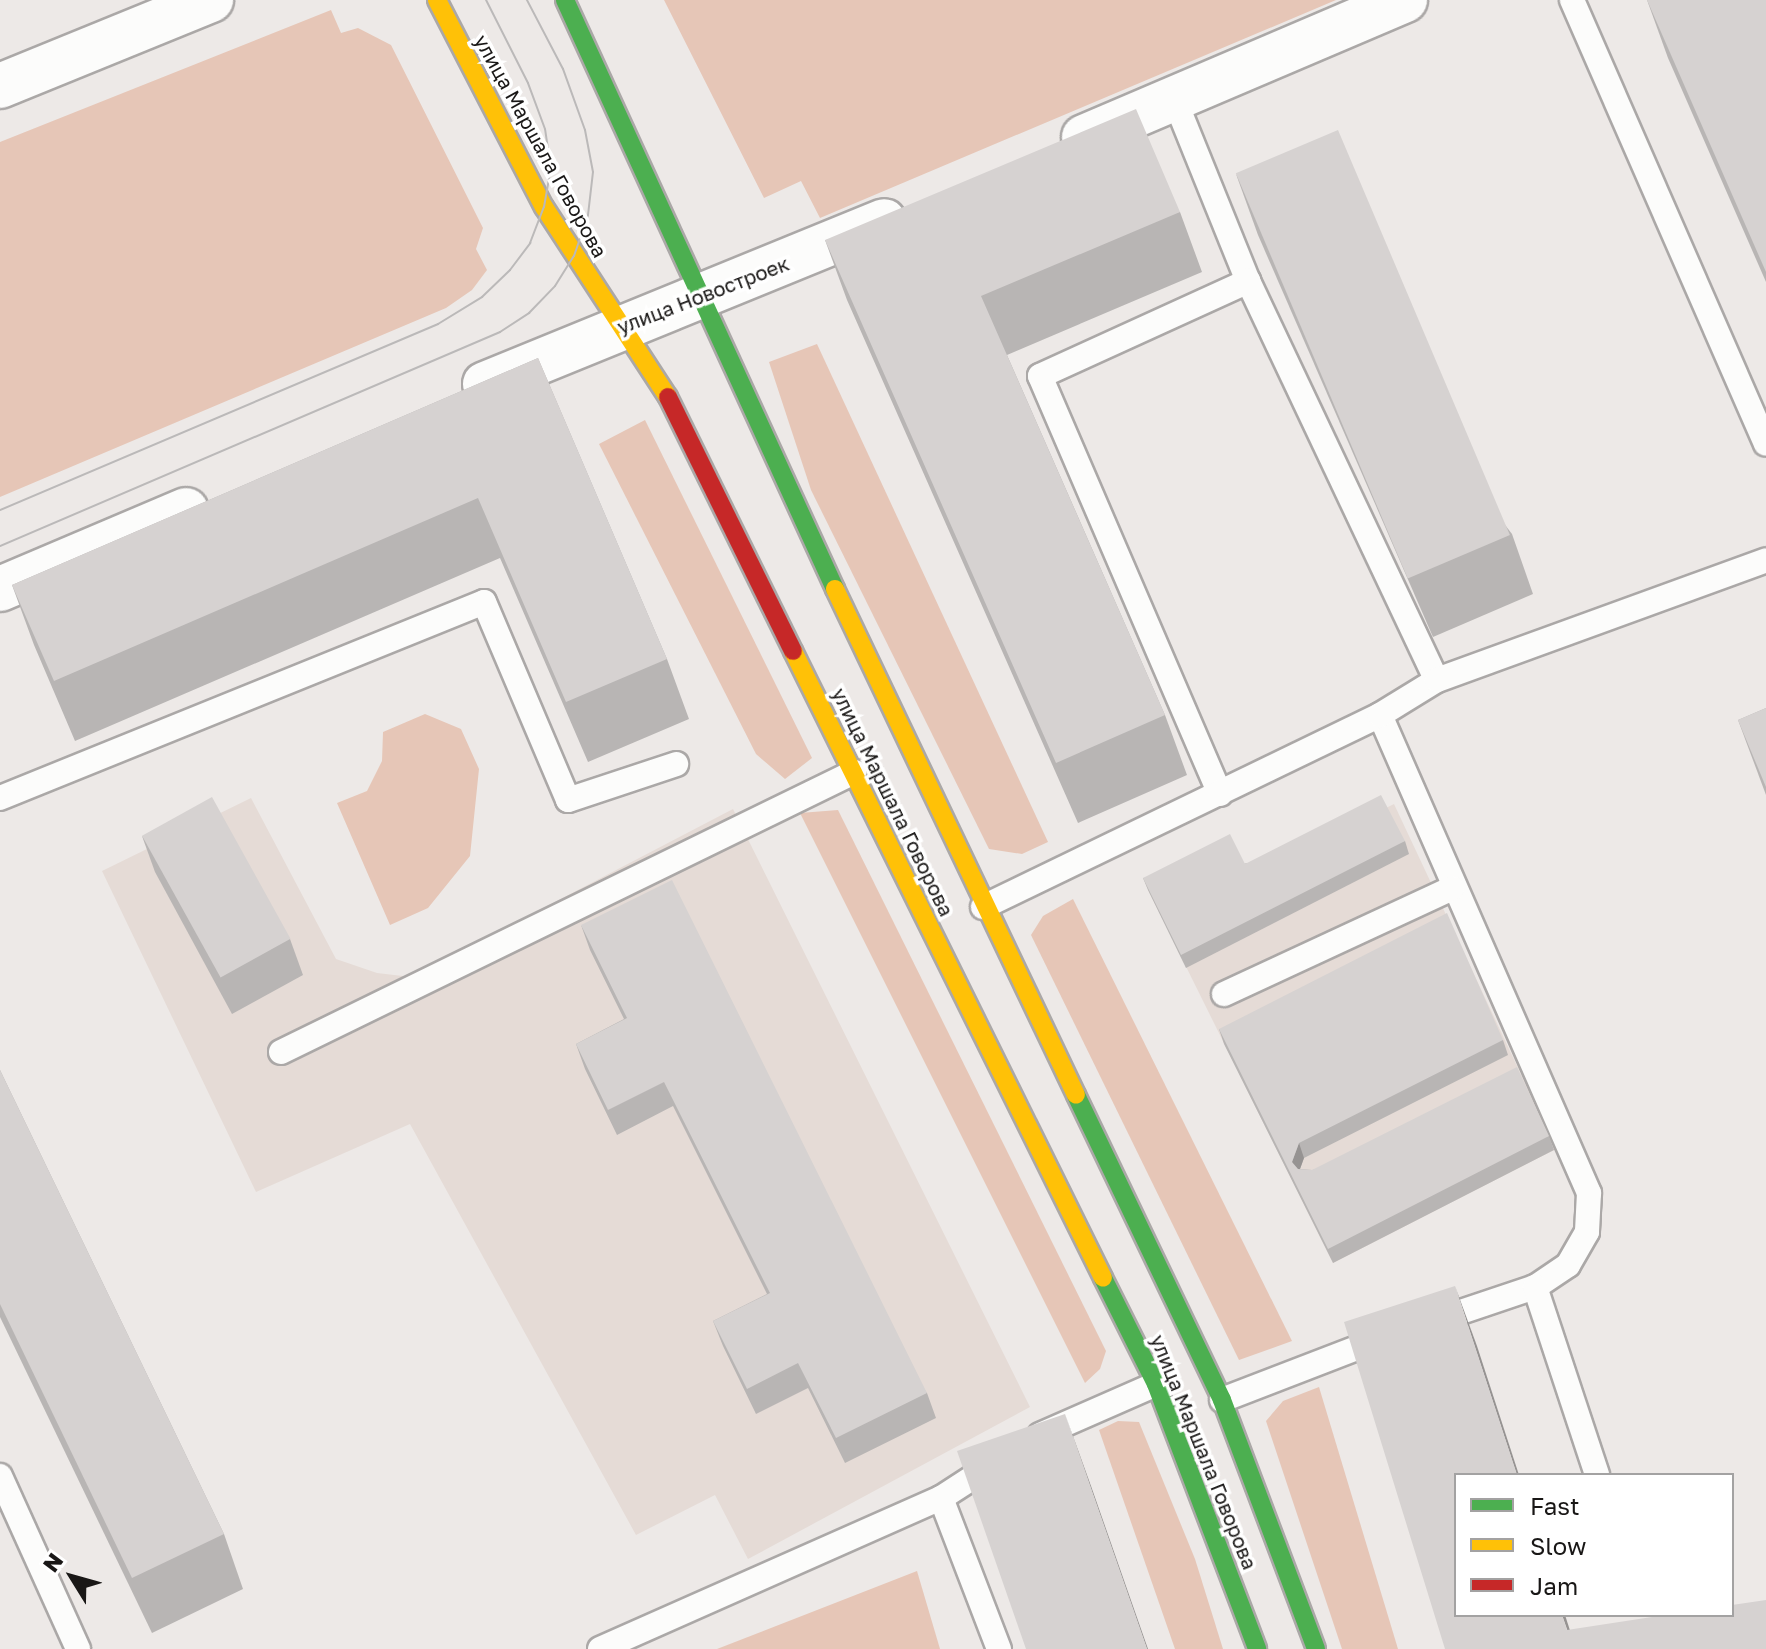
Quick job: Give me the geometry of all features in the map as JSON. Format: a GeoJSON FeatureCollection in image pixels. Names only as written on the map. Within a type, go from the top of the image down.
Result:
{"type":"FeatureCollection","features":[{"type":"Feature","properties":{"kind":"main road","name":"улица Маршала Говорова"},"geometry":{"type":"LineString","coordinates":[[437,0],[544,207],[664,390],[854,772],[1156,1384],[1257,1649]]}},
{"type":"Feature","properties":{"kind":"main road","name":"улица Маршала Говорова"},"geometry":{"type":"LineString","coordinates":[[565,0],[698,297],[983,907],[1222,1400],[1316,1649]]}},
{"type":"Feature","properties":{"kind":"street"},"geometry":{"type":"LineString","coordinates":[[0,86],[211,0]]}},
{"type":"Feature","properties":{"kind":"street"},"geometry":{"type":"LineString","coordinates":[[1044,153],[1405,0]]}},
{"type":"Feature","properties":{"kind":"street","name":"улица Новостроек"},"geometry":{"type":"LineString","coordinates":[[448,399],[915,208]]}},
{"type":"Feature","properties":{"kind":"street"},"geometry":{"type":"LineString","coordinates":[[0,589],[217,497]]}},
{"type":"Feature","properties":{"kind":"lane"},"geometry":{"type":"LineString","coordinates":[[1572,0],[1766,443]]}},
{"type":"Feature","properties":{"kind":"lane"},"geometry":{"type":"LineString","coordinates":[[1174,98],[1248,281],[1437,680]]}},
{"type":"Feature","properties":{"kind":"lane"},"geometry":{"type":"LineString","coordinates":[[1220,794],[1040,376],[1248,281]]}},
{"type":"Feature","properties":{"kind":"lane"},"geometry":{"type":"LineString","coordinates":[[983,907],[1170,813],[1220,794],[1380,715],[1437,680],[1766,560]]}},
{"type":"Feature","properties":{"kind":"lane"},"geometry":{"type":"LineString","coordinates":[[0,798],[484,602],[568,800],[676,764]]}},
{"type":"Feature","properties":{"kind":"lane"},"geometry":{"type":"LineString","coordinates":[[1222,1400],[1535,1287],[1568,1265],[1587,1232],[1589,1193],[1533,1059],[1452,888],[1380,715]]}},
{"type":"Feature","properties":{"kind":"lane"},"geometry":{"type":"LineString","coordinates":[[281,1052],[854,772]]}},
{"type":"Feature","properties":{"kind":"lane"},"geometry":{"type":"LineString","coordinates":[[1224,994],[1452,888]]}},
{"type":"Feature","properties":{"kind":"lane"},"geometry":{"type":"LineString","coordinates":[[1505,1073],[1533,1059]]}},
{"type":"Feature","properties":{"kind":"lane"},"geometry":{"type":"LineString","coordinates":[[1535,1287],[1596,1473]]}},
{"type":"Feature","properties":{"kind":"lane"},"geometry":{"type":"LineString","coordinates":[[600,1649],[941,1498],[1058,1423],[1156,1384]]}},
{"type":"Feature","properties":{"kind":"lane"},"geometry":{"type":"LineString","coordinates":[[0,1476],[78,1649]]}},
{"type":"Feature","properties":{"kind":"lane"},"geometry":{"type":"LineString","coordinates":[[941,1498],[999,1649]]}},
{"type":"Feature","properties":{"kind":"shaded area"},"geometry":{"type":"Polygon","coordinates":[[[664,0],[1336,0],[820,218],[801,181],[764,198],[664,0]]]}},
{"type":"Feature","properties":{"kind":"shaded area"},"geometry":{"type":"Polygon","coordinates":[[[331,10],[341,33],[358,28],[391,45],[483,228],[476,249],[487,270],[472,290],[446,308],[0,497],[0,142],[331,10]]]}},
{"type":"Feature","properties":{"kind":"shaded area"},"geometry":{"type":"Polygon","coordinates":[[[817,344],[1048,842],[1022,854],[989,849],[811,490],[769,362],[817,344]]]}},
{"type":"Feature","properties":{"kind":"shaded area"},"geometry":{"type":"Polygon","coordinates":[[[645,420],[812,758],[785,779],[756,754],[599,444],[645,420]]]}},
{"type":"Feature","properties":{"kind":"shaded area"},"geometry":{"type":"Polygon","coordinates":[[[425,714],[461,729],[479,769],[470,856],[428,908],[390,925],[337,803],[367,791],[382,761],[383,732],[425,714]]]}},
{"type":"Feature","properties":{"kind":"shaded area"},"geometry":{"type":"Polygon","coordinates":[[[251,798],[336,959],[377,973],[411,977],[733,809],[1030,1407],[748,1559],[715,1495],[636,1535],[410,1124],[256,1192],[102,871],[251,798]]]}},
{"type":"Feature","properties":{"kind":"shaded area"},"geometry":{"type":"Polygon","coordinates":[[[1394,804],[1556,1149],[1333,1263],[1148,890],[1235,847],[1249,876],[1394,804]]]}},
{"type":"Feature","properties":{"kind":"shaded area"},"geometry":{"type":"Polygon","coordinates":[[[838,810],[1106,1351],[1100,1369],[1085,1383],[800,813],[838,810]]]}},
{"type":"Feature","properties":{"kind":"shaded area"},"geometry":{"type":"Polygon","coordinates":[[[1073,899],[1292,1341],[1239,1360],[1031,935],[1043,916],[1073,899]]]}},
{"type":"Feature","properties":{"kind":"shaded area"},"geometry":{"type":"Polygon","coordinates":[[[1319,1387],[1398,1649],[1342,1649],[1266,1421],[1283,1401],[1319,1387]]]}},
{"type":"Feature","properties":{"kind":"shaded area"},"geometry":{"type":"Polygon","coordinates":[[[1118,1421],[1139,1422],[1195,1559],[1223,1649],[1175,1649],[1099,1430],[1118,1421]]]}},
{"type":"Feature","properties":{"kind":"shaded area"},"geometry":{"type":"Polygon","coordinates":[[[917,1571],[940,1649],[717,1649],[917,1571]]]}},
{"type":"Feature","properties":{"kind":"building"},"geometry":{"type":"Polygon","coordinates":[[[1647,0],[1766,0],[1766,272],[1647,0]]]}},
{"type":"Feature","properties":{"kind":"building"},"geometry":{"type":"Polygon","coordinates":[[[1136,109],[1180,212],[981,296],[1165,715],[1056,763],[825,240],[1136,109]]]}},
{"type":"Feature","properties":{"kind":"building"},"geometry":{"type":"Polygon","coordinates":[[[1338,130],[1510,535],[1408,578],[1236,173],[1338,130]]]}},
{"type":"Feature","properties":{"kind":"building"},"geometry":{"type":"Polygon","coordinates":[[[538,358],[667,659],[566,702],[478,498],[54,681],[12,585],[538,358]]]}},
{"type":"Feature","properties":{"kind":"building"},"geometry":{"type":"Polygon","coordinates":[[[1766,708],[1766,787],[1738,720],[1766,708]]]}},
{"type":"Feature","properties":{"kind":"building"},"geometry":{"type":"Polygon","coordinates":[[[1381,795],[1405,841],[1181,955],[1143,878],[1230,834],[1245,864],[1381,795]]]}},
{"type":"Feature","properties":{"kind":"building"},"geometry":{"type":"Polygon","coordinates":[[[212,797],[291,939],[221,977],[142,836],[212,797]]]}},
{"type":"Feature","properties":{"kind":"building"},"geometry":{"type":"Polygon","coordinates":[[[672,880],[927,1393],[836,1438],[798,1363],[747,1389],[713,1321],[770,1293],[664,1082],[608,1110],[576,1044],[627,1018],[581,925],[672,880]]]}},
{"type":"Feature","properties":{"kind":"building"},"geometry":{"type":"Polygon","coordinates":[[[1447,913],[1503,1040],[1299,1143],[1292,1162],[1298,1169],[1312,1170],[1517,1067],[1549,1136],[1328,1249],[1219,1029],[1447,913]]]}},
{"type":"Feature","properties":{"kind":"building"},"geometry":{"type":"Polygon","coordinates":[[[0,1070],[224,1534],[132,1578],[0,1304],[0,1070]]]}},
{"type":"Feature","properties":{"kind":"building"},"geometry":{"type":"Polygon","coordinates":[[[1455,1286],[1516,1473],[1454,1473],[1454,1617],[1563,1617],[1567,1630],[1652,1617],[1734,1617],[1734,1605],[1766,1600],[1766,1649],[1445,1649],[1344,1322],[1455,1286]]]}},
{"type":"Feature","properties":{"kind":"building"},"geometry":{"type":"Polygon","coordinates":[[[1065,1414],[1147,1649],[1026,1649],[957,1451],[1065,1414]]]}},
{"type":"Feature","properties":{"kind":"tram line"},"geometry":{"type":"LineString","coordinates":[[0,510],[438,324],[482,297],[510,270],[530,243],[544,207],[551,169],[545,129],[528,83],[486,0]]}},
{"type":"Feature","properties":{"kind":"tram line"},"geometry":{"type":"LineString","coordinates":[[0,546],[500,332],[529,313],[555,286],[574,256],[588,215],[593,172],[585,130],[563,69],[527,0]]}},
{"type":"Feature","properties":{"kind":"traffic: fast"},"geometry":{"type":"LineString","coordinates":[[565,0],[835,589]]}},
{"type":"Feature","properties":{"kind":"traffic: fast"},"geometry":{"type":"LineString","coordinates":[[1076,1095],[1222,1400],[1316,1649]]}},
{"type":"Feature","properties":{"kind":"traffic: fast"},"geometry":{"type":"LineString","coordinates":[[1103,1278],[1156,1384],[1257,1649]]}},
{"type":"Feature","properties":{"kind":"traffic: slow"},"geometry":{"type":"LineString","coordinates":[[437,0],[544,207],[668,397]]}},
{"type":"Feature","properties":{"kind":"traffic: slow"},"geometry":{"type":"LineString","coordinates":[[835,589],[1076,1095]]}},
{"type":"Feature","properties":{"kind":"traffic: slow"},"geometry":{"type":"LineString","coordinates":[[793,651],[1103,1278]]}},
{"type":"Feature","properties":{"kind":"traffic: jam"},"geometry":{"type":"LineString","coordinates":[[668,397],[793,651]]}}]}
